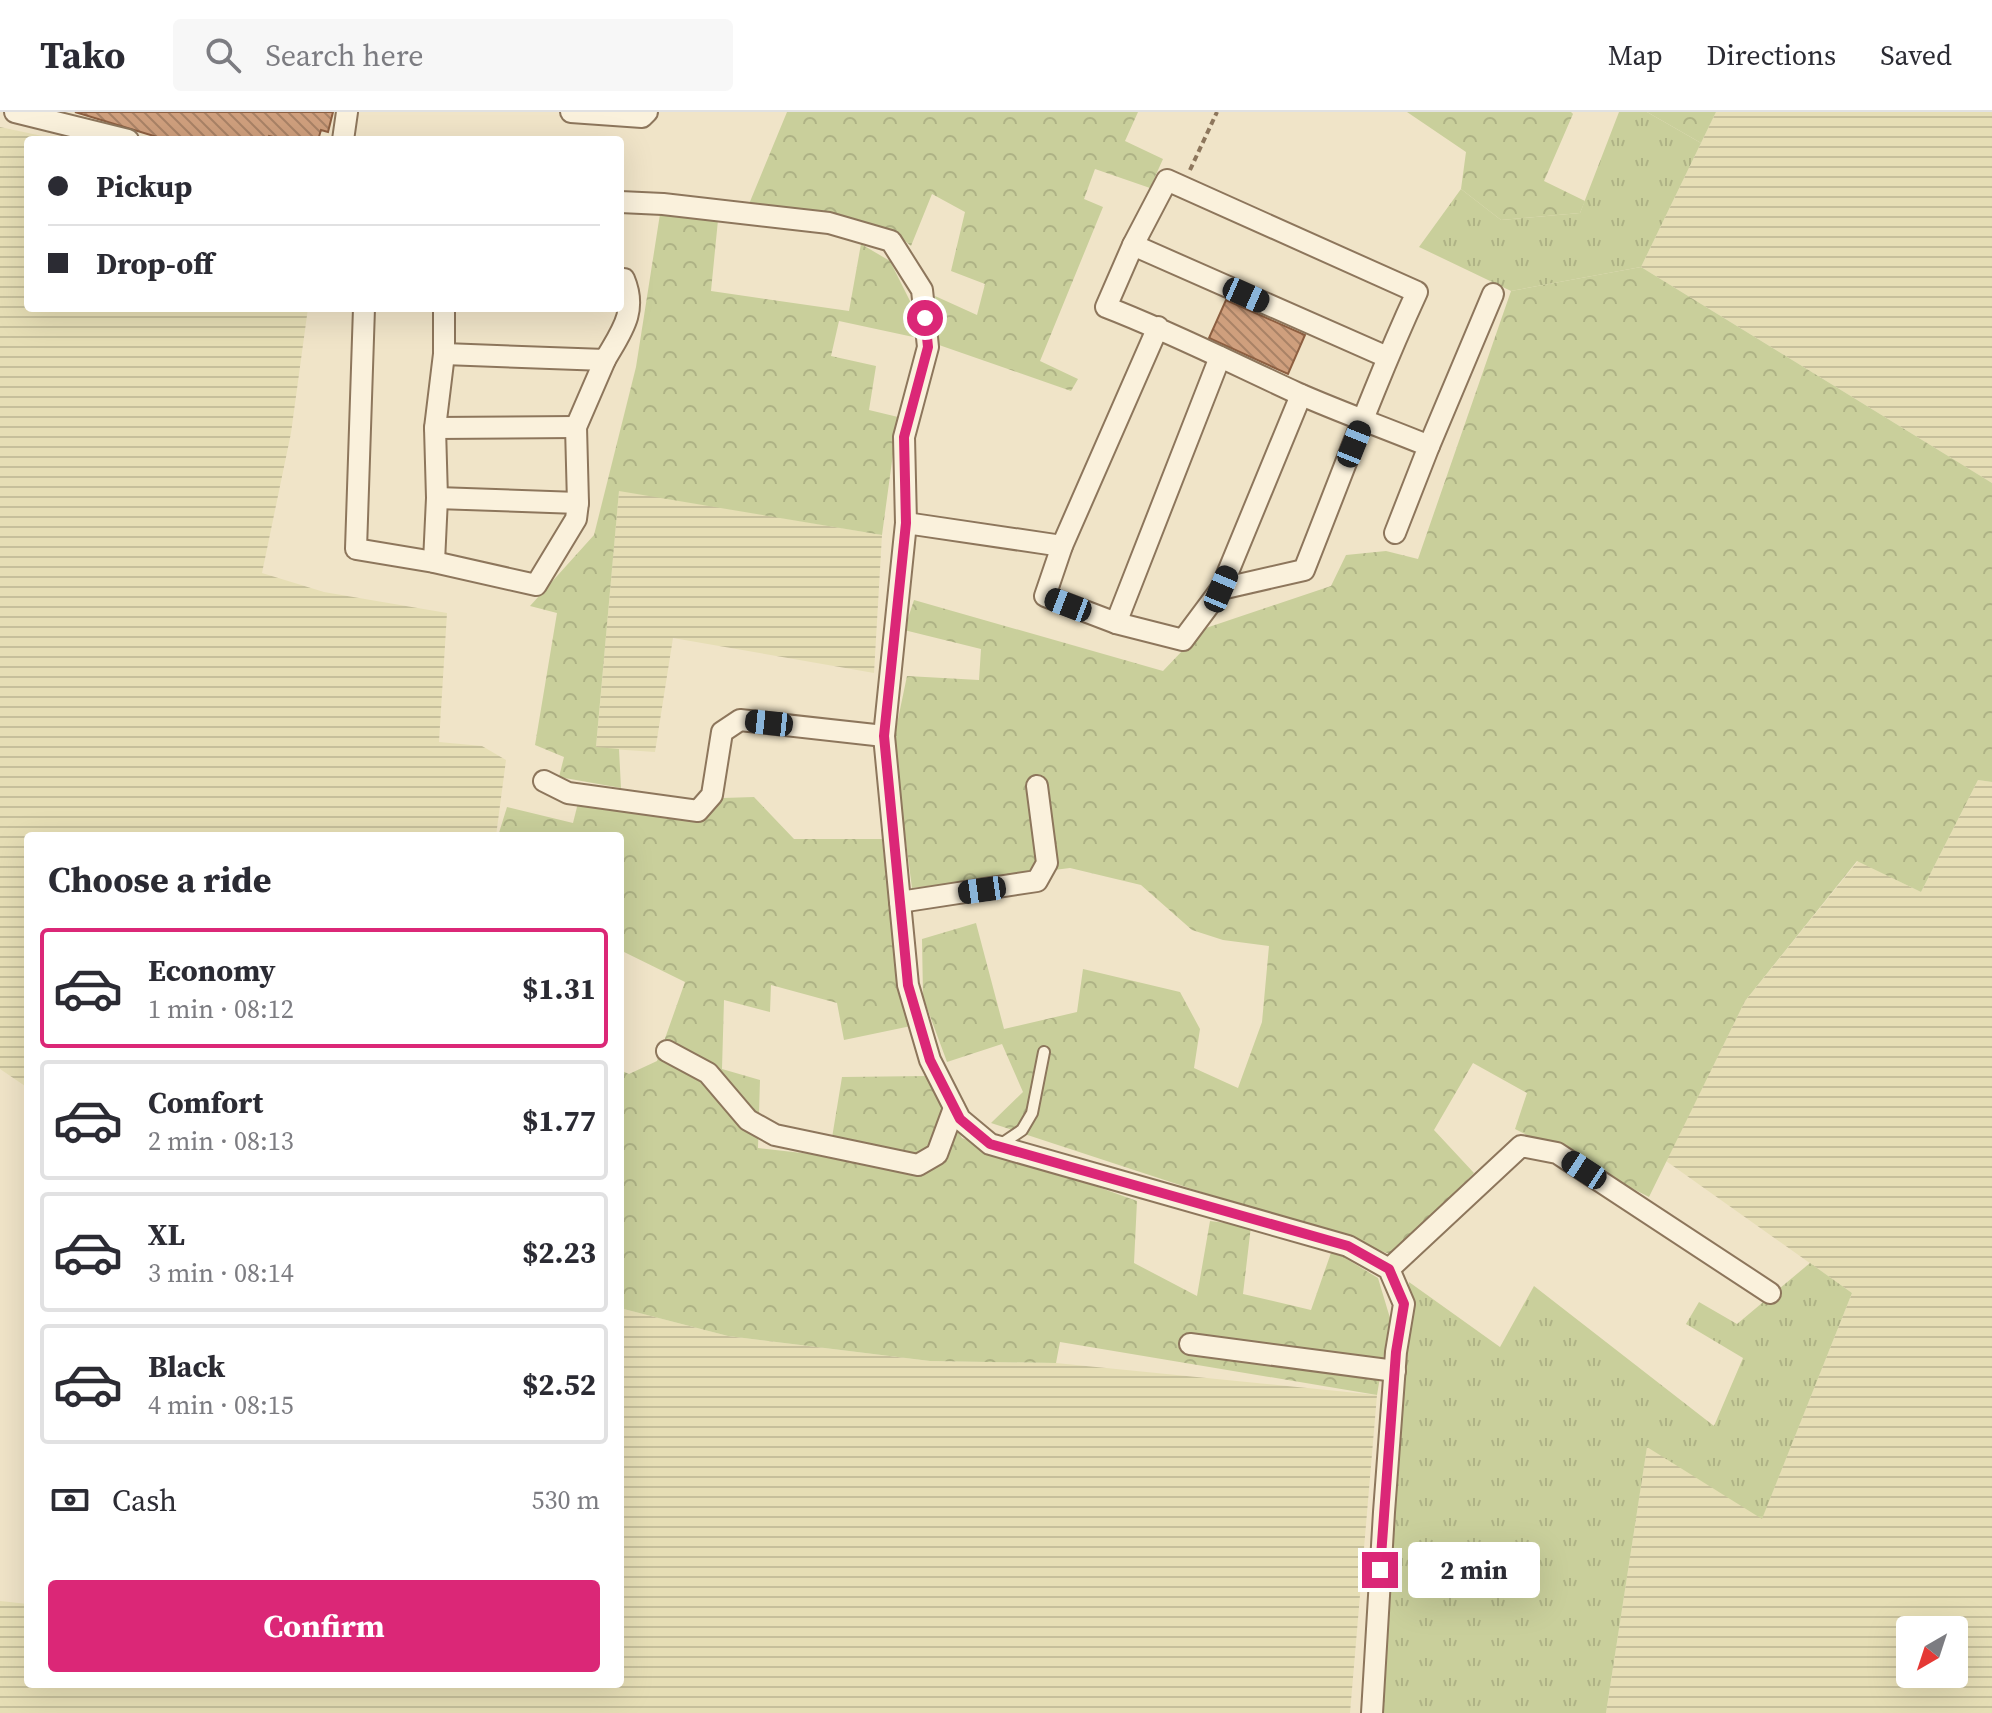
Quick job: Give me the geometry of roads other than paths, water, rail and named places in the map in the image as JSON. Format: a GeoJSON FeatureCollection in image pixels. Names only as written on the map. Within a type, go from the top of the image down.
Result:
{"type":"FeatureCollection","features":[{"type":"Feature","properties":{"kind":"street"},"geometry":{"type":"LineString","coordinates":[[344,136],[347,112]]}},
{"type":"Feature","properties":{"kind":"street"},"geometry":{"type":"LineString","coordinates":[[571,112],[642,117],[647,112]]}},
{"type":"Feature","properties":{"kind":"street"},"geometry":{"type":"LineString","coordinates":[[24,113],[113,136]]}},
{"type":"Feature","properties":{"kind":"street"},"geometry":{"type":"LineString","coordinates":[[1221,589],[1304,570],[1365,419],[1387,357],[1417,292],[1167,180],[1133,245],[1106,307],[1158,327],[1301,395],[1365,419],[1429,446]]}},
{"type":"Feature","properties":{"kind":"street"},"geometry":{"type":"LineString","coordinates":[[624,202],[829,223],[891,241],[922,290],[928,347],[904,437],[906,523],[884,736],[908,985],[930,1060],[960,1119],[990,1144],[1348,1246],[1389,1269],[1404,1304],[1395,1371],[1372,1713]]}},
{"type":"Feature","properties":{"kind":"street"},"geometry":{"type":"LineString","coordinates":[[1133,245],[1387,357]]}},
{"type":"Feature","properties":{"kind":"street"},"geometry":{"type":"LineString","coordinates":[[364,312],[356,549],[434,562],[536,585],[576,519],[576,427],[605,360],[629,317],[628,289],[624,279]]}},
{"type":"Feature","properties":{"kind":"street"},"geometry":{"type":"LineString","coordinates":[[1395,533],[1493,294]]}},
{"type":"Feature","properties":{"kind":"street"},"geometry":{"type":"LineString","coordinates":[[434,562],[437,498],[435,428],[444,354],[444,312]]}},
{"type":"Feature","properties":{"kind":"street"},"geometry":{"type":"LineString","coordinates":[[1158,327],[1062,546],[1045,596],[1116,623],[1183,640],[1221,589],[1301,395]]}},
{"type":"Feature","properties":{"kind":"street"},"geometry":{"type":"LineString","coordinates":[[444,354],[605,360]]}},
{"type":"Feature","properties":{"kind":"street"},"geometry":{"type":"LineString","coordinates":[[1116,623],[1220,357]]}},
{"type":"Feature","properties":{"kind":"street"},"geometry":{"type":"LineString","coordinates":[[435,428],[576,427]]}},
{"type":"Feature","properties":{"kind":"street"},"geometry":{"type":"LineString","coordinates":[[437,498],[578,503]]}},
{"type":"Feature","properties":{"kind":"street"},"geometry":{"type":"LineString","coordinates":[[906,523],[1062,546]]}},
{"type":"Feature","properties":{"kind":"street"},"geometry":{"type":"LineString","coordinates":[[544,781],[568,793],[698,811],[712,795],[722,732],[740,720],[884,736]]}},
{"type":"Feature","properties":{"kind":"street"},"geometry":{"type":"LineString","coordinates":[[900,902],[1037,881],[1047,863],[1037,786]]}},
{"type":"Feature","properties":{"kind":"street"},"geometry":{"type":"LineString","coordinates":[[667,1051],[708,1073],[748,1120],[775,1135],[918,1165],[937,1154],[954,1108]]}},
{"type":"Feature","properties":{"kind":"street"},"geometry":{"type":"LineString","coordinates":[[1389,1269],[1521,1146],[1557,1153],[1770,1293]]}},
{"type":"Feature","properties":{"kind":"street"},"geometry":{"type":"LineString","coordinates":[[1190,1344],[1395,1371]]}},
{"type":"Feature","properties":{"kind":"lane"},"geometry":{"type":"LineString","coordinates":[[998,1146],[1022,1130],[1032,1113],[1044,1052]]}}]}
